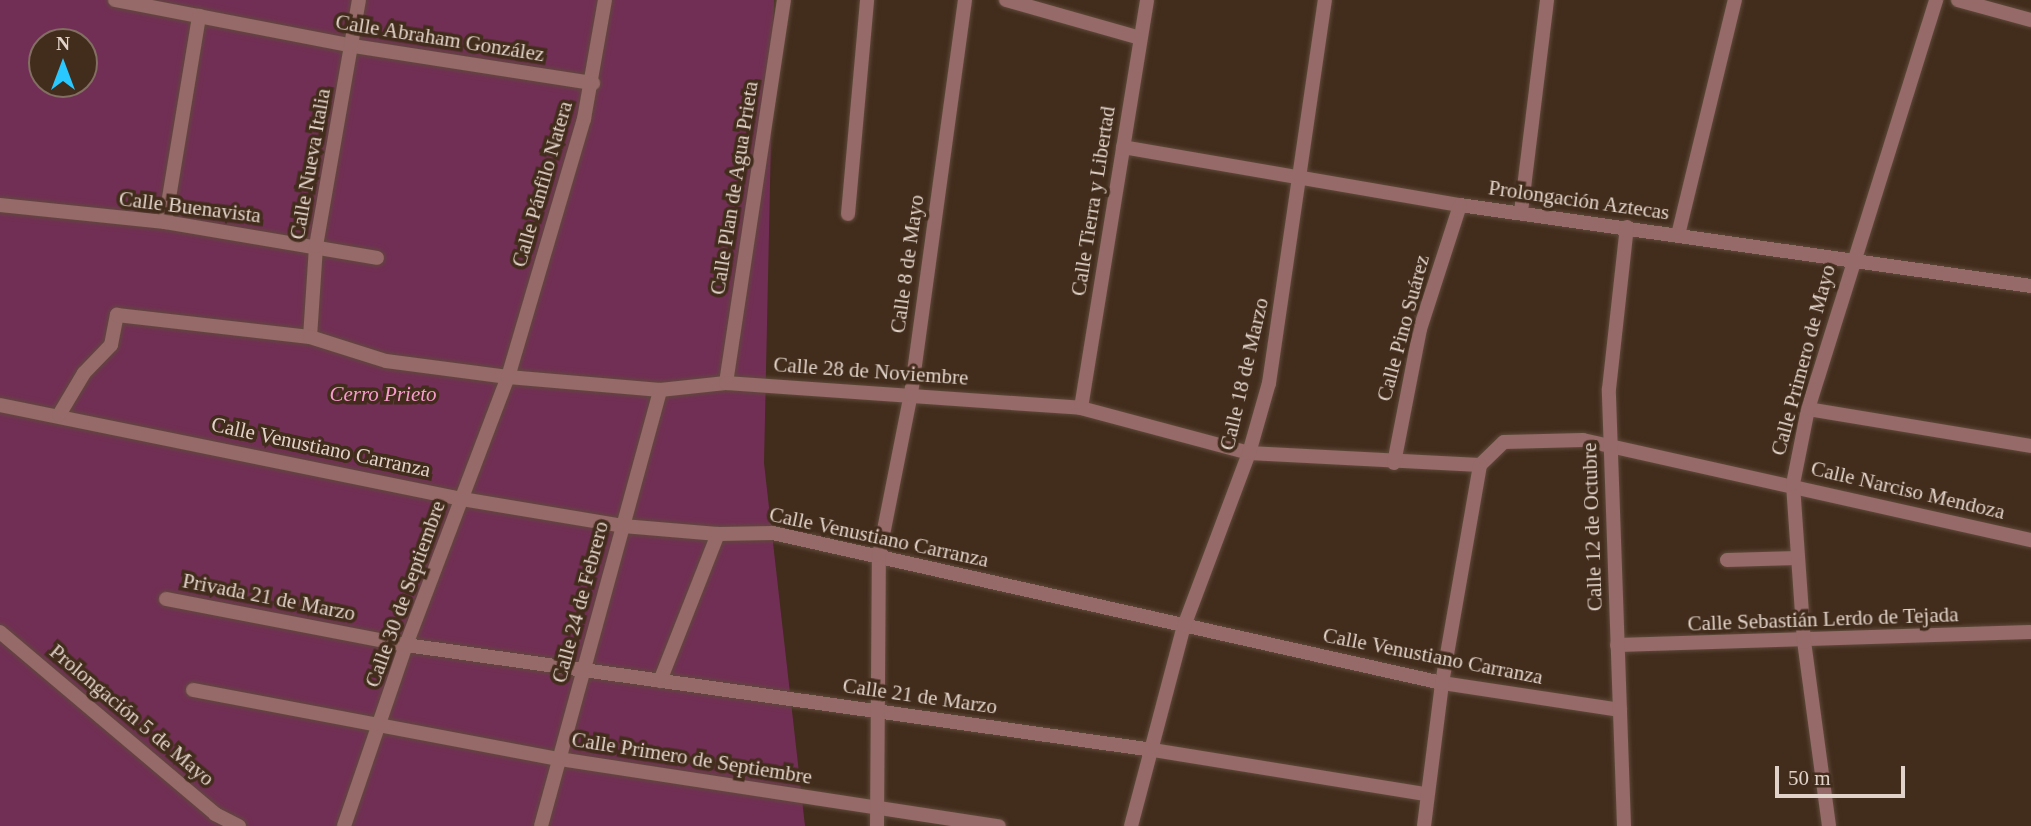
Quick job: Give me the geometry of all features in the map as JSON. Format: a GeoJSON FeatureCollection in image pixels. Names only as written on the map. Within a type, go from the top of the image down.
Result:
{"type":"FeatureCollection","features":[{"type":"Feature","properties":{"kind":"street","name":"Calle Abraham González"},"geometry":{"type":"LineString","coordinates":[[115,0],[353,47],[593,83]]}},
{"type":"Feature","properties":{"kind":"street","name":"Calle Nueva Italia"},"geometry":{"type":"LineString","coordinates":[[310,337],[316,246],[353,47],[359,0]]}},
{"type":"Feature","properties":{"kind":"street","name":"Calle Pánfilo Natera"},"geometry":{"type":"LineString","coordinates":[[508,377],[593,83],[605,0]]}},
{"type":"Feature","properties":{"kind":"street","name":"Calle Plan de Agua Prieta"},"geometry":{"type":"LineString","coordinates":[[726,383],[784,0]]}},
{"type":"Feature","properties":{"kind":"street"},"geometry":{"type":"LineString","coordinates":[[848,214],[867,0]]}},
{"type":"Feature","properties":{"kind":"street","name":"Calle 8 de Mayo"},"geometry":{"type":"LineString","coordinates":[[877,826],[879,555],[911,394],[965,0]]}},
{"type":"Feature","properties":{"kind":"street"},"geometry":{"type":"LineString","coordinates":[[1006,0],[1140,38]]}},
{"type":"Feature","properties":{"kind":"street","name":"Calle Tierra y Libertad"},"geometry":{"type":"LineString","coordinates":[[1081,408],[1147,0]]}},
{"type":"Feature","properties":{"kind":"street","name":"Calle 18 de Marzo"},"geometry":{"type":"LineString","coordinates":[[1131,826],[1184,626],[1249,453],[1284,303],[1325,0]]}},
{"type":"Feature","properties":{"kind":"street"},"geometry":{"type":"LineString","coordinates":[[1521,212],[1547,0]]}},
{"type":"Feature","properties":{"kind":"street"},"geometry":{"type":"LineString","coordinates":[[1678,235],[1735,0]]}},
{"type":"Feature","properties":{"kind":"street","name":"Calle Primero de Mayo"},"geometry":{"type":"LineString","coordinates":[[1829,826],[1804,642],[1793,484],[1808,409],[1852,260],[1936,0]]}},
{"type":"Feature","properties":{"kind":"street"},"geometry":{"type":"LineString","coordinates":[[1958,0],[2031,20]]}},
{"type":"Feature","properties":{"kind":"street"},"geometry":{"type":"LineString","coordinates":[[165,222],[199,16]]}},
{"type":"Feature","properties":{"kind":"street","name":"Prolongación Aztecas"},"geometry":{"type":"LineString","coordinates":[[1123,147],[1460,205],[2031,286]]}},
{"type":"Feature","properties":{"kind":"street","name":"Calle Buenavista"},"geometry":{"type":"LineString","coordinates":[[0,205],[80,216],[165,222],[377,258]]}},
{"type":"Feature","properties":{"kind":"street","name":"Calle Pino Suárez"},"geometry":{"type":"LineString","coordinates":[[1394,463],[1420,329],[1460,205]]}},
{"type":"Feature","properties":{"kind":"street","name":"Calle 12 de Octubre"},"geometry":{"type":"LineString","coordinates":[[1624,826],[1609,389],[1627,227]]}},
{"type":"Feature","properties":{"kind":"street","name":"Calle 28 de Noviembre"},"geometry":{"type":"LineString","coordinates":[[59,415],[84,373],[111,345],[117,315],[310,337],[386,361],[508,377],[660,390],[726,383],[1081,408],[1249,453],[1480,466]]}},
{"type":"Feature","properties":{"kind":"street","name":"Calle 30 de Septiembre"},"geometry":{"type":"LineString","coordinates":[[344,826],[406,645],[508,377]]}},
{"type":"Feature","properties":{"kind":"street","name":"Calle 24 de Febrero"},"geometry":{"type":"LineString","coordinates":[[541,826],[660,390]]}},
{"type":"Feature","properties":{"kind":"street","name":"Calle Venustiano Carranza"},"geometry":{"type":"LineString","coordinates":[[1,407],[59,415],[462,499],[623,526],[718,534],[773,533],[1442,682],[1620,710]]}},
{"type":"Feature","properties":{"kind":"street"},"geometry":{"type":"LineString","coordinates":[[1808,409],[2031,446]]}},
{"type":"Feature","properties":{"kind":"street"},"geometry":{"type":"LineString","coordinates":[[1424,826],[1442,682],[1480,466],[1504,442],[1542,438],[1611,446]]}},
{"type":"Feature","properties":{"kind":"street","name":"Calle Narciso Mendoza"},"geometry":{"type":"LineString","coordinates":[[1611,446],[1793,484],[2031,540]]}},
{"type":"Feature","properties":{"kind":"street"},"geometry":{"type":"LineString","coordinates":[[660,681],[718,534]]}},
{"type":"Feature","properties":{"kind":"street"},"geometry":{"type":"LineString","coordinates":[[1727,560],[1797,558]]}},
{"type":"Feature","properties":{"kind":"street","name":"Privada 21 de Marzo"},"geometry":{"type":"LineString","coordinates":[[166,599],[406,645]]}},
{"type":"Feature","properties":{"kind":"street","name":"Prolongación 5 de Mayo"},"geometry":{"type":"LineString","coordinates":[[0,632],[215,814],[239,826]]}},
{"type":"Feature","properties":{"kind":"street","name":"Calle Sebastián Lerdo de Tejada"},"geometry":{"type":"LineString","coordinates":[[1617,645],[1804,642],[2031,632]]}},
{"type":"Feature","properties":{"kind":"street","name":"Calle 21 de Marzo"},"geometry":{"type":"LineString","coordinates":[[406,645],[1153,750],[1426,794]]}},
{"type":"Feature","properties":{"kind":"street","name":"Calle Primero de Septiembre"},"geometry":{"type":"LineString","coordinates":[[193,690],[559,759],[999,826]]}},
{"type":"Feature","properties":{"kind":"green space","name":"Cerro Prieto"},"geometry":{"type":"Polygon","coordinates":[[[0,0],[774,0],[764,463],[805,826],[0,826],[0,0]]]}}]}
